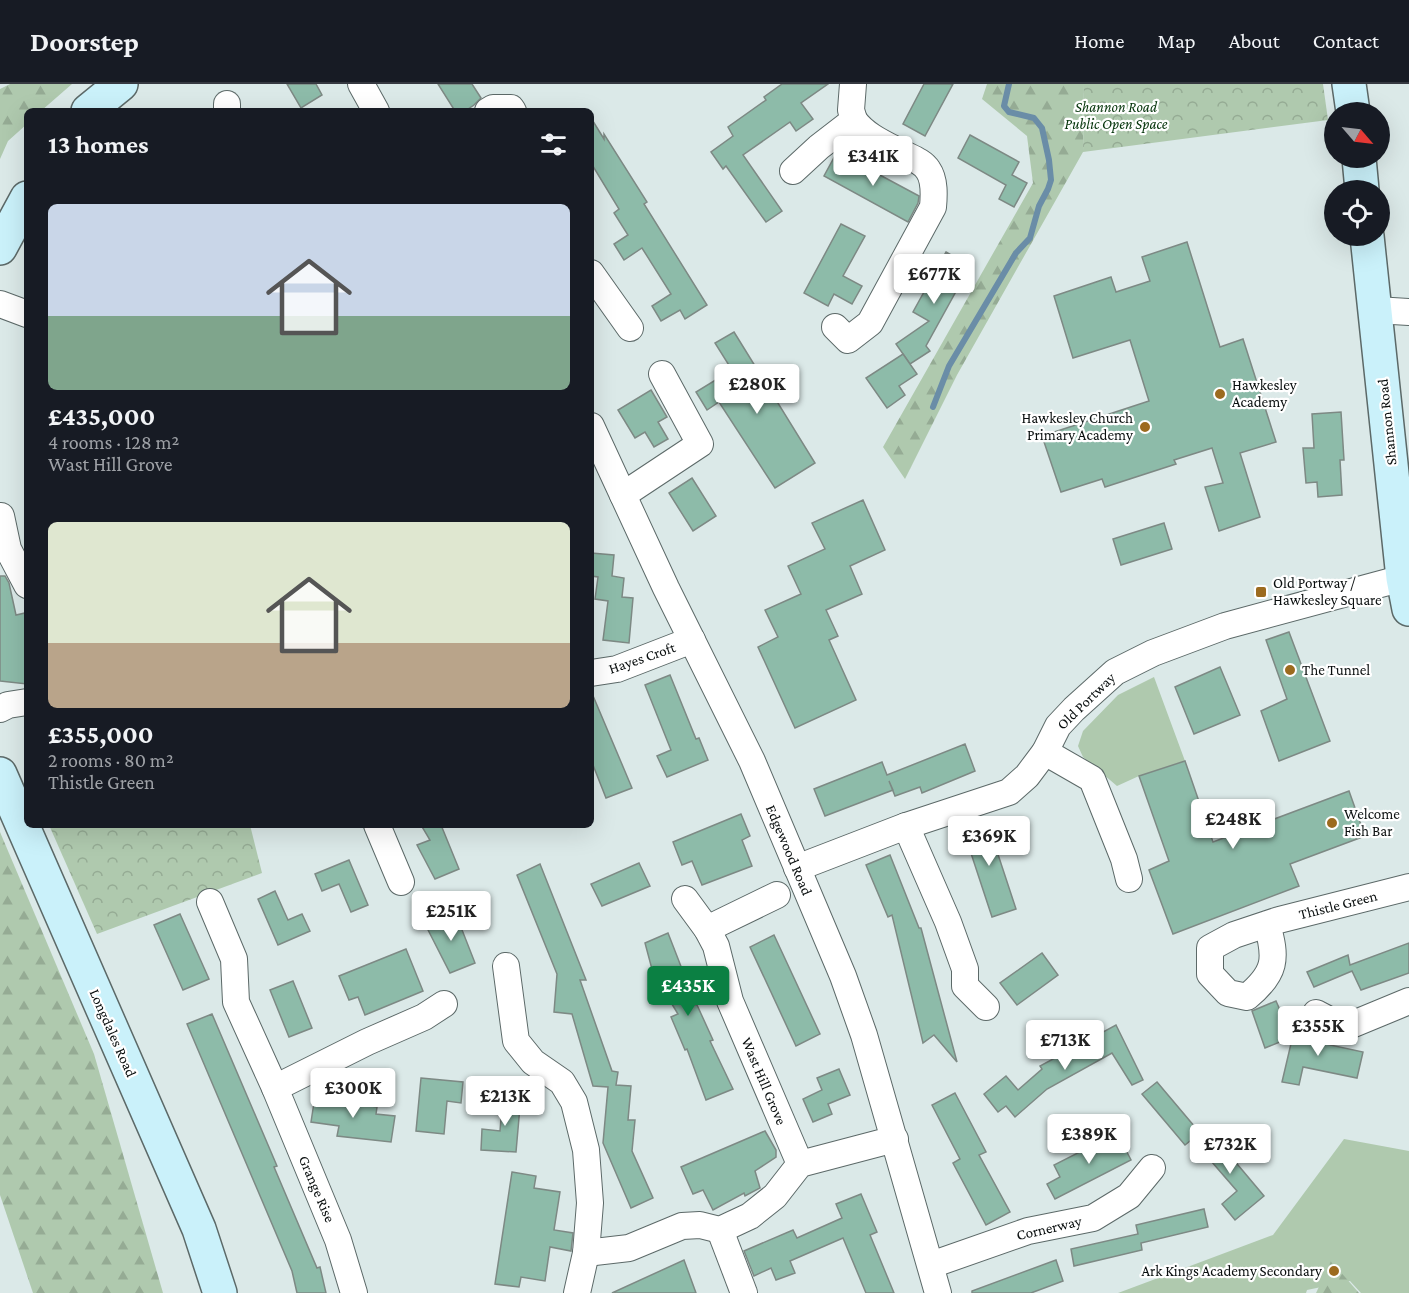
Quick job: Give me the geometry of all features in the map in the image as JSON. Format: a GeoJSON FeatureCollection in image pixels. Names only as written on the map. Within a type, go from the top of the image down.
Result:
{"type":"FeatureCollection","features":[{"type":"Feature","properties":{"kind":"street"},"geometry":{"type":"LineString","coordinates":[[92,108],[121,84]]}},
{"type":"Feature","properties":{"kind":"street"},"geometry":{"type":"LineString","coordinates":[[361,84],[374,108]]}},
{"type":"Feature","properties":{"kind":"street"},"geometry":{"type":"LineString","coordinates":[[834,327],[848,340],[870,322],[933,207],[934,193],[929,170],[860,128],[854,120],[851,110],[852,84]]}},
{"type":"Feature","properties":{"kind":"street"},"geometry":{"type":"LineString","coordinates":[[1349,84],[1352,102]]}},
{"type":"Feature","properties":{"kind":"street"},"geometry":{"type":"LineString","coordinates":[[493,108],[512,108]]}},
{"type":"Feature","properties":{"kind":"street"},"geometry":{"type":"LineString","coordinates":[[793,171],[854,120]]}},
{"type":"Feature","properties":{"kind":"street"},"geometry":{"type":"LineString","coordinates":[[0,248],[24,204]]}},
{"type":"Feature","properties":{"kind":"street","name":"Shannon Road"},"geometry":{"type":"LineString","coordinates":[[1369,246],[1406,593]]}},
{"type":"Feature","properties":{"kind":"street"},"geometry":{"type":"LineString","coordinates":[[594,277],[630,328]]}},
{"type":"Feature","properties":{"kind":"street"},"geometry":{"type":"LineString","coordinates":[[0,304],[24,313]]}},
{"type":"Feature","properties":{"kind":"street"},"geometry":{"type":"LineString","coordinates":[[1376,310],[1409,312]]}},
{"type":"Feature","properties":{"kind":"street"},"geometry":{"type":"LineString","coordinates":[[623,495],[700,444],[662,374]]}},
{"type":"Feature","properties":{"kind":"street","name":"Edgewood Road"},"geometry":{"type":"LineString","coordinates":[[594,432],[752,761],[843,976],[864,1035],[938,1293]]}},
{"type":"Feature","properties":{"kind":"street"},"geometry":{"type":"LineString","coordinates":[[1,516],[8,549],[24,579]]}},
{"type":"Feature","properties":{"kind":"street","name":"Old Portway"},"geometry":{"type":"LineString","coordinates":[[797,868],[906,826],[1009,792],[1027,776],[1044,752],[1058,726],[1074,709],[1115,672],[1143,658],[1225,626],[1406,593]]}},
{"type":"Feature","properties":{"kind":"street","name":"Hayes Croft"},"geometry":{"type":"LineString","coordinates":[[594,673],[617,669],[692,640]]}},
{"type":"Feature","properties":{"kind":"street"},"geometry":{"type":"LineString","coordinates":[[0,709],[24,703]]}},
{"type":"Feature","properties":{"kind":"street"},"geometry":{"type":"LineString","coordinates":[[1044,752],[1092,779],[1124,859],[1129,879]]}},
{"type":"Feature","properties":{"kind":"street","name":"Longdales Road"},"geometry":{"type":"LineString","coordinates":[[0,774],[198,1229],[220,1293]]}},
{"type":"Feature","properties":{"kind":"street"},"geometry":{"type":"LineString","coordinates":[[906,826],[948,922],[965,969],[965,986],[986,1007]]}},
{"type":"Feature","properties":{"kind":"street"},"geometry":{"type":"LineString","coordinates":[[378,828],[401,882]]}},
{"type":"Feature","properties":{"kind":"street","name":"Thistle Green"},"geometry":{"type":"LineString","coordinates":[[1267,924],[1409,887]]}},
{"type":"Feature","properties":{"kind":"street"},"geometry":{"type":"LineString","coordinates":[[707,929],[777,895]]}},
{"type":"Feature","properties":{"kind":"street","name":"Wast Hill Grove"},"geometry":{"type":"LineString","coordinates":[[685,899],[707,929],[716,946],[730,1001],[800,1164]]}},
{"type":"Feature","properties":{"kind":"street","name":"Grange Rise"},"geometry":{"type":"LineString","coordinates":[[210,902],[234,959],[236,1002],[275,1088],[338,1240],[354,1293]]}},
{"type":"Feature","properties":{"kind":"street"},"geometry":{"type":"LineString","coordinates":[[506,966],[516,1041],[533,1062],[562,1082],[574,1102],[586,1150],[590,1203],[586,1253],[577,1293]]}},
{"type":"Feature","properties":{"kind":"street"},"geometry":{"type":"LineString","coordinates":[[1316,1013],[1335,1023],[1351,1025],[1409,1001]]}},
{"type":"Feature","properties":{"kind":"street"},"geometry":{"type":"LineString","coordinates":[[275,1088],[424,1017],[444,1004]]}},
{"type":"Feature","properties":{"kind":"street"},"geometry":{"type":"LineString","coordinates":[[586,1253],[630,1248],[682,1226],[700,1225],[720,1230],[750,1216],[775,1196],[800,1164],[895,1139]]}},
{"type":"Feature","properties":{"kind":"street","name":"Cornerway"},"geometry":{"type":"LineString","coordinates":[[931,1265],[1028,1231],[1093,1218],[1129,1196],[1152,1168]]}},
{"type":"Feature","properties":{"kind":"street"},"geometry":{"type":"LineString","coordinates":[[720,1230],[744,1293]]}},
{"type":"Feature","properties":{"kind":"green space"},"geometry":{"type":"Polygon","coordinates":[[[10,84],[72,84],[44,108],[24,108],[24,127],[8,141],[0,159],[0,89],[10,84]]]}},
{"type":"Feature","properties":{"kind":"green space"},"geometry":{"type":"Polygon","coordinates":[[[987,84],[1084,84],[1083,152],[957,375],[905,479],[883,447],[1033,183],[1027,136],[982,99],[987,84]]]}},
{"type":"Feature","properties":{"kind":"green space","name":"Shannon Road Public Open Space"},"geometry":{"type":"Polygon","coordinates":[[[1084,84],[1323,84],[1326,102],[1324,121],[1083,152],[1084,84]]]}},
{"type":"Feature","properties":{"kind":"green space"},"geometry":{"type":"Polygon","coordinates":[[[1154,677],[1185,761],[1117,786],[1083,757],[1078,746],[1083,731],[1118,695],[1154,677]]]}},
{"type":"Feature","properties":{"kind":"green space"},"geometry":{"type":"Polygon","coordinates":[[[50,828],[251,828],[262,873],[97,934],[50,828]]]}},
{"type":"Feature","properties":{"kind":"green space"},"geometry":{"type":"Polygon","coordinates":[[[0,832],[94,1054],[163,1293],[33,1293],[0,1195],[0,832]]]}},
{"type":"Feature","properties":{"kind":"green space"},"geometry":{"type":"Polygon","coordinates":[[[1344,1139],[1409,1151],[1409,1293],[1361,1293],[1350,1281],[1307,1290],[1306,1293],[1118,1293],[1273,1235],[1344,1139]]]}},
{"type":"Feature","properties":{"kind":"green space","name":"Ark Kings Academy Secondary"},"geometry":{"type":"Polygon","coordinates":[[[1331,1261],[1359,1293],[1316,1293],[1331,1261]]]}},
{"type":"Feature","properties":{"kind":"building"},"geometry":{"type":"Polygon","coordinates":[[[287,84],[316,84],[322,95],[301,108],[287,84]]]}},
{"type":"Feature","properties":{"kind":"building"},"geometry":{"type":"Polygon","coordinates":[[[438,84],[472,84],[481,98],[470,108],[453,108],[438,84]]]}},
{"type":"Feature","properties":{"kind":"building"},"geometry":{"type":"Polygon","coordinates":[[[782,84],[828,84],[801,103],[813,119],[796,131],[790,122],[743,155],[782,211],[766,222],[726,166],[723,169],[711,152],[733,136],[728,127],[766,100],[764,97],[782,84]]]}},
{"type":"Feature","properties":{"kind":"building"},"geometry":{"type":"Polygon","coordinates":[[[924,84],[953,84],[925,136],[903,124],[924,84]]]}},
{"type":"Feature","properties":{"kind":"building"},"geometry":{"type":"Polygon","coordinates":[[[594,123],[604,139],[604,134],[647,202],[644,204],[707,305],[685,319],[680,310],[661,321],[652,306],[671,294],[642,248],[624,260],[614,244],[628,235],[614,213],[619,209],[594,168],[594,123]]]}},
{"type":"Feature","properties":{"kind":"building"},"geometry":{"type":"Polygon","coordinates":[[[970,135],[1019,162],[1012,175],[1027,183],[1014,207],[999,199],[1006,185],[958,158],[970,135]]]}},
{"type":"Feature","properties":{"kind":"building"},"geometry":{"type":"Polygon","coordinates":[[[837,152],[919,196],[918,203],[908,222],[824,176],[837,152]]]}},
{"type":"Feature","properties":{"kind":"building"},"geometry":{"type":"Polygon","coordinates":[[[841,224],[865,236],[843,276],[862,286],[852,304],[834,294],[828,306],[804,293],[841,224]]]}},
{"type":"Feature","properties":{"kind":"building"},"geometry":{"type":"Polygon","coordinates":[[[1187,242],[1220,347],[1243,339],[1276,442],[1240,453],[1260,517],[1219,531],[1205,487],[1223,483],[1212,448],[1174,460],[1176,464],[1105,487],[1102,479],[1061,492],[1042,436],[1149,401],[1130,340],[1073,358],[1054,296],[1111,277],[1116,292],[1150,281],[1142,257],[1187,242]]]}},
{"type":"Feature","properties":{"kind":"building"},"geometry":{"type":"Polygon","coordinates":[[[946,252],[970,266],[926,346],[930,351],[910,364],[896,344],[929,321],[913,312],[946,252]]]}},
{"type":"Feature","properties":{"kind":"building"},"geometry":{"type":"Polygon","coordinates":[[[734,332],[815,463],[775,488],[719,402],[707,410],[696,392],[732,370],[715,343],[734,332]]]}},
{"type":"Feature","properties":{"kind":"building"},"geometry":{"type":"Polygon","coordinates":[[[903,354],[917,374],[899,386],[905,395],[887,408],[866,378],[903,354]]]}},
{"type":"Feature","properties":{"kind":"building"},"geometry":{"type":"Polygon","coordinates":[[[651,390],[667,417],[658,422],[668,439],[654,447],[645,432],[635,438],[618,410],[651,390]]]}},
{"type":"Feature","properties":{"kind":"building"},"geometry":{"type":"Polygon","coordinates":[[[1341,412],[1344,460],[1340,460],[1342,495],[1318,497],[1317,482],[1306,483],[1303,448],[1314,448],[1312,414],[1341,412]]]}},
{"type":"Feature","properties":{"kind":"building"},"geometry":{"type":"Polygon","coordinates":[[[692,478],[716,516],[693,531],[669,493],[692,478]]]}},
{"type":"Feature","properties":{"kind":"building"},"geometry":{"type":"Polygon","coordinates":[[[863,500],[885,550],[850,566],[862,594],[826,610],[838,636],[829,640],[856,700],[795,728],[758,647],[778,637],[765,610],[801,594],[788,566],[825,549],[812,523],[863,500]]]}},
{"type":"Feature","properties":{"kind":"building"},"geometry":{"type":"Polygon","coordinates":[[[1164,523],[1172,549],[1121,565],[1113,539],[1164,523]]]}},
{"type":"Feature","properties":{"kind":"building"},"geometry":{"type":"Polygon","coordinates":[[[594,553],[614,555],[612,576],[624,578],[622,597],[633,598],[629,643],[603,640],[608,601],[595,599],[598,577],[594,576],[594,553]]]}},
{"type":"Feature","properties":{"kind":"building"},"geometry":{"type":"Polygon","coordinates":[[[0,576],[5,576],[9,583],[16,615],[24,613],[24,684],[0,681],[0,576]]]}},
{"type":"Feature","properties":{"kind":"building","name":"The Tunnel"},"geometry":{"type":"Polygon","coordinates":[[[1289,632],[1330,741],[1279,761],[1261,711],[1287,699],[1266,640],[1289,632]]]}},
{"type":"Feature","properties":{"kind":"building"},"geometry":{"type":"Polygon","coordinates":[[[1220,667],[1240,715],[1194,734],[1175,687],[1220,667]]]}},
{"type":"Feature","properties":{"kind":"building"},"geometry":{"type":"Polygon","coordinates":[[[670,675],[696,739],[699,738],[708,760],[667,777],[657,756],[671,750],[645,685],[670,675]]]}},
{"type":"Feature","properties":{"kind":"building"},"geometry":{"type":"Polygon","coordinates":[[[594,698],[632,788],[606,798],[594,768],[594,698]]]}},
{"type":"Feature","properties":{"kind":"building"},"geometry":{"type":"Polygon","coordinates":[[[965,744],[975,771],[922,793],[920,787],[895,796],[893,790],[825,816],[814,789],[882,762],[887,775],[965,744]]]}},
{"type":"Feature","properties":{"kind":"building"},"geometry":{"type":"Polygon","coordinates":[[[1185,761],[1213,842],[1349,791],[1365,836],[1290,864],[1299,886],[1173,934],[1149,870],[1169,861],[1139,776],[1185,761]]]}},
{"type":"Feature","properties":{"kind":"building"},"geometry":{"type":"Polygon","coordinates":[[[741,814],[750,836],[742,840],[752,866],[702,885],[692,861],[682,865],[673,842],[741,814]]]}},
{"type":"Feature","properties":{"kind":"building"},"geometry":{"type":"Polygon","coordinates":[[[986,818],[1016,909],[992,917],[962,826],[986,818]]]}},
{"type":"Feature","properties":{"kind":"building"},"geometry":{"type":"Polygon","coordinates":[[[423,828],[442,828],[459,869],[435,879],[417,845],[430,840],[423,828]]]}},
{"type":"Feature","properties":{"kind":"building"},"geometry":{"type":"Polygon","coordinates":[[[890,855],[919,928],[921,928],[957,1062],[934,1035],[923,1043],[892,915],[888,917],[866,865],[890,855]]]}},
{"type":"Feature","properties":{"kind":"building"},"geometry":{"type":"Polygon","coordinates":[[[349,860],[368,905],[351,912],[339,884],[322,891],[315,874],[349,860]]]}},
{"type":"Feature","properties":{"kind":"building"},"geometry":{"type":"Polygon","coordinates":[[[639,863],[650,886],[602,906],[591,884],[639,863]]]}},
{"type":"Feature","properties":{"kind":"building"},"geometry":{"type":"Polygon","coordinates":[[[540,864],[586,980],[580,980],[612,1071],[618,1072],[616,1085],[631,1086],[628,1120],[635,1120],[632,1151],[653,1198],[631,1208],[603,1143],[608,1087],[593,1086],[572,1014],[554,1012],[557,974],[517,875],[540,864]]]}},
{"type":"Feature","properties":{"kind":"building"},"geometry":{"type":"Polygon","coordinates":[[[275,891],[288,920],[302,914],[310,931],[278,945],[258,899],[275,891]]]}},
{"type":"Feature","properties":{"kind":"building"},"geometry":{"type":"Polygon","coordinates":[[[455,912],[475,963],[450,973],[424,922],[455,912]]]}},
{"type":"Feature","properties":{"kind":"building"},"geometry":{"type":"Polygon","coordinates":[[[180,914],[209,979],[183,990],[154,925],[180,914]]]}},
{"type":"Feature","properties":{"kind":"building"},"geometry":{"type":"Polygon","coordinates":[[[668,933],[696,1005],[713,1040],[710,1041],[733,1089],[706,1100],[687,1049],[685,1050],[671,1017],[678,1014],[653,973],[645,943],[668,933]]]}},
{"type":"Feature","properties":{"kind":"building"},"geometry":{"type":"Polygon","coordinates":[[[774,935],[820,1034],[796,1046],[750,947],[774,935]]]}},
{"type":"Feature","properties":{"kind":"building"},"geometry":{"type":"Polygon","coordinates":[[[1409,943],[1409,973],[1361,990],[1352,971],[1314,987],[1307,972],[1348,955],[1350,965],[1409,943]]]}},
{"type":"Feature","properties":{"kind":"building"},"geometry":{"type":"Polygon","coordinates":[[[406,949],[423,991],[365,1015],[358,997],[349,1000],[339,976],[406,949]]]}},
{"type":"Feature","properties":{"kind":"building"},"geometry":{"type":"Polygon","coordinates":[[[1042,953],[1058,975],[1017,1005],[1000,983],[1042,953]]]}},
{"type":"Feature","properties":{"kind":"building"},"geometry":{"type":"Polygon","coordinates":[[[293,981],[312,1028],[289,1037],[270,990],[293,981]]]}},
{"type":"Feature","properties":{"kind":"building"},"geometry":{"type":"Polygon","coordinates":[[[1276,1001],[1292,1037],[1265,1048],[1252,1011],[1276,1001]]]}},
{"type":"Feature","properties":{"kind":"building"},"geometry":{"type":"Polygon","coordinates":[[[212,1014],[277,1166],[274,1167],[317,1268],[320,1267],[326,1293],[297,1293],[292,1271],[187,1024],[212,1014]]]}},
{"type":"Feature","properties":{"kind":"building"},"geometry":{"type":"Polygon","coordinates":[[[1297,1018],[1303,1019],[1309,1026],[1307,1040],[1363,1052],[1357,1078],[1303,1067],[1299,1085],[1282,1082],[1297,1018]]]}},
{"type":"Feature","properties":{"kind":"building"},"geometry":{"type":"Polygon","coordinates":[[[1116,1025],[1143,1080],[1132,1085],[1112,1053],[1047,1089],[1015,1117],[1006,1106],[998,1112],[984,1094],[1006,1076],[1018,1090],[1042,1069],[1040,1066],[1116,1025]]]}},
{"type":"Feature","properties":{"kind":"building"},"geometry":{"type":"Polygon","coordinates":[[[839,1069],[850,1095],[828,1104],[832,1114],[813,1122],[803,1099],[822,1090],[817,1078],[839,1069]]]}},
{"type":"Feature","properties":{"kind":"building"},"geometry":{"type":"Polygon","coordinates":[[[421,1078],[463,1082],[461,1103],[447,1101],[444,1134],[416,1131],[421,1078]]]}},
{"type":"Feature","properties":{"kind":"building"},"geometry":{"type":"Polygon","coordinates":[[[1157,1082],[1200,1133],[1185,1145],[1142,1094],[1157,1082]]]}},
{"type":"Feature","properties":{"kind":"building"},"geometry":{"type":"Polygon","coordinates":[[[955,1093],[986,1152],[979,1155],[1010,1212],[986,1225],[953,1163],[960,1159],[932,1105],[955,1093]]]}},
{"type":"Feature","properties":{"kind":"building"},"geometry":{"type":"Polygon","coordinates":[[[503,1094],[521,1095],[516,1152],[481,1150],[482,1129],[500,1131],[503,1094]]]}},
{"type":"Feature","properties":{"kind":"building"},"geometry":{"type":"Polygon","coordinates":[[[315,1096],[377,1107],[376,1114],[395,1116],[391,1142],[337,1136],[339,1126],[311,1122],[315,1096]]]}},
{"type":"Feature","properties":{"kind":"building"},"geometry":{"type":"Polygon","coordinates":[[[1206,1127],[1264,1196],[1235,1220],[1222,1204],[1237,1191],[1192,1139],[1206,1127]]]}},
{"type":"Feature","properties":{"kind":"building"},"geometry":{"type":"Polygon","coordinates":[[[765,1131],[776,1150],[776,1157],[755,1171],[760,1188],[745,1196],[744,1193],[713,1210],[703,1190],[693,1194],[681,1167],[765,1131]]]}},
{"type":"Feature","properties":{"kind":"building"},"geometry":{"type":"Polygon","coordinates":[[[1117,1133],[1131,1160],[1055,1199],[1047,1184],[1060,1177],[1054,1165],[1117,1133]]]}},
{"type":"Feature","properties":{"kind":"building"},"geometry":{"type":"Polygon","coordinates":[[[512,1172],[536,1176],[534,1188],[560,1192],[554,1230],[573,1233],[571,1251],[550,1247],[545,1281],[521,1277],[519,1287],[495,1284],[512,1172]]]}},
{"type":"Feature","properties":{"kind":"building"},"geometry":{"type":"Polygon","coordinates":[[[861,1194],[877,1232],[870,1235],[894,1293],[866,1293],[843,1238],[790,1261],[795,1273],[776,1280],[771,1268],[754,1276],[744,1251],[793,1230],[797,1238],[842,1218],[836,1204],[861,1194]]]}},
{"type":"Feature","properties":{"kind":"building"},"geometry":{"type":"Polygon","coordinates":[[[1204,1209],[1208,1227],[1141,1243],[1142,1250],[1074,1266],[1071,1249],[1138,1234],[1136,1225],[1204,1209]]]}},
{"type":"Feature","properties":{"kind":"building"},"geometry":{"type":"Polygon","coordinates":[[[684,1260],[696,1293],[612,1293],[684,1260]]]}},
{"type":"Feature","properties":{"kind":"building"},"geometry":{"type":"Polygon","coordinates":[[[1056,1260],[1063,1281],[1031,1293],[972,1293],[972,1291],[1056,1260]]]}},
{"type":"Feature","properties":{"kind":"waterway"},"geometry":{"type":"LineString","coordinates":[[933,407],[949,366],[1016,253],[1030,238],[1039,206],[1051,180],[1042,128],[1034,118],[1009,112],[1004,106],[1009,84]]}},
{"type":"Feature","properties":{"kind":"place","name":"Hawkesley Academy"},"geometry":{"type":"Point","coordinates":[1220,394]}},
{"type":"Feature","properties":{"kind":"place","name":"Hawkesley Church Primary Academy"},"geometry":{"type":"Point","coordinates":[1145,427]}},
{"type":"Feature","properties":{"kind":"place","name":"Old Portway / Hawkesley Square"},"geometry":{"type":"Point","coordinates":[1261,592]}},
{"type":"Feature","properties":{"kind":"place","name":"The Tunnel"},"geometry":{"type":"Point","coordinates":[1290,670]}},
{"type":"Feature","properties":{"kind":"place","name":"Welcome Fish Bar"},"geometry":{"type":"Point","coordinates":[1332,823]}},
{"type":"Feature","properties":{"kind":"place","name":"Ark Kings Academy Secondary"},"geometry":{"type":"Point","coordinates":[1334,1271]}}]}
